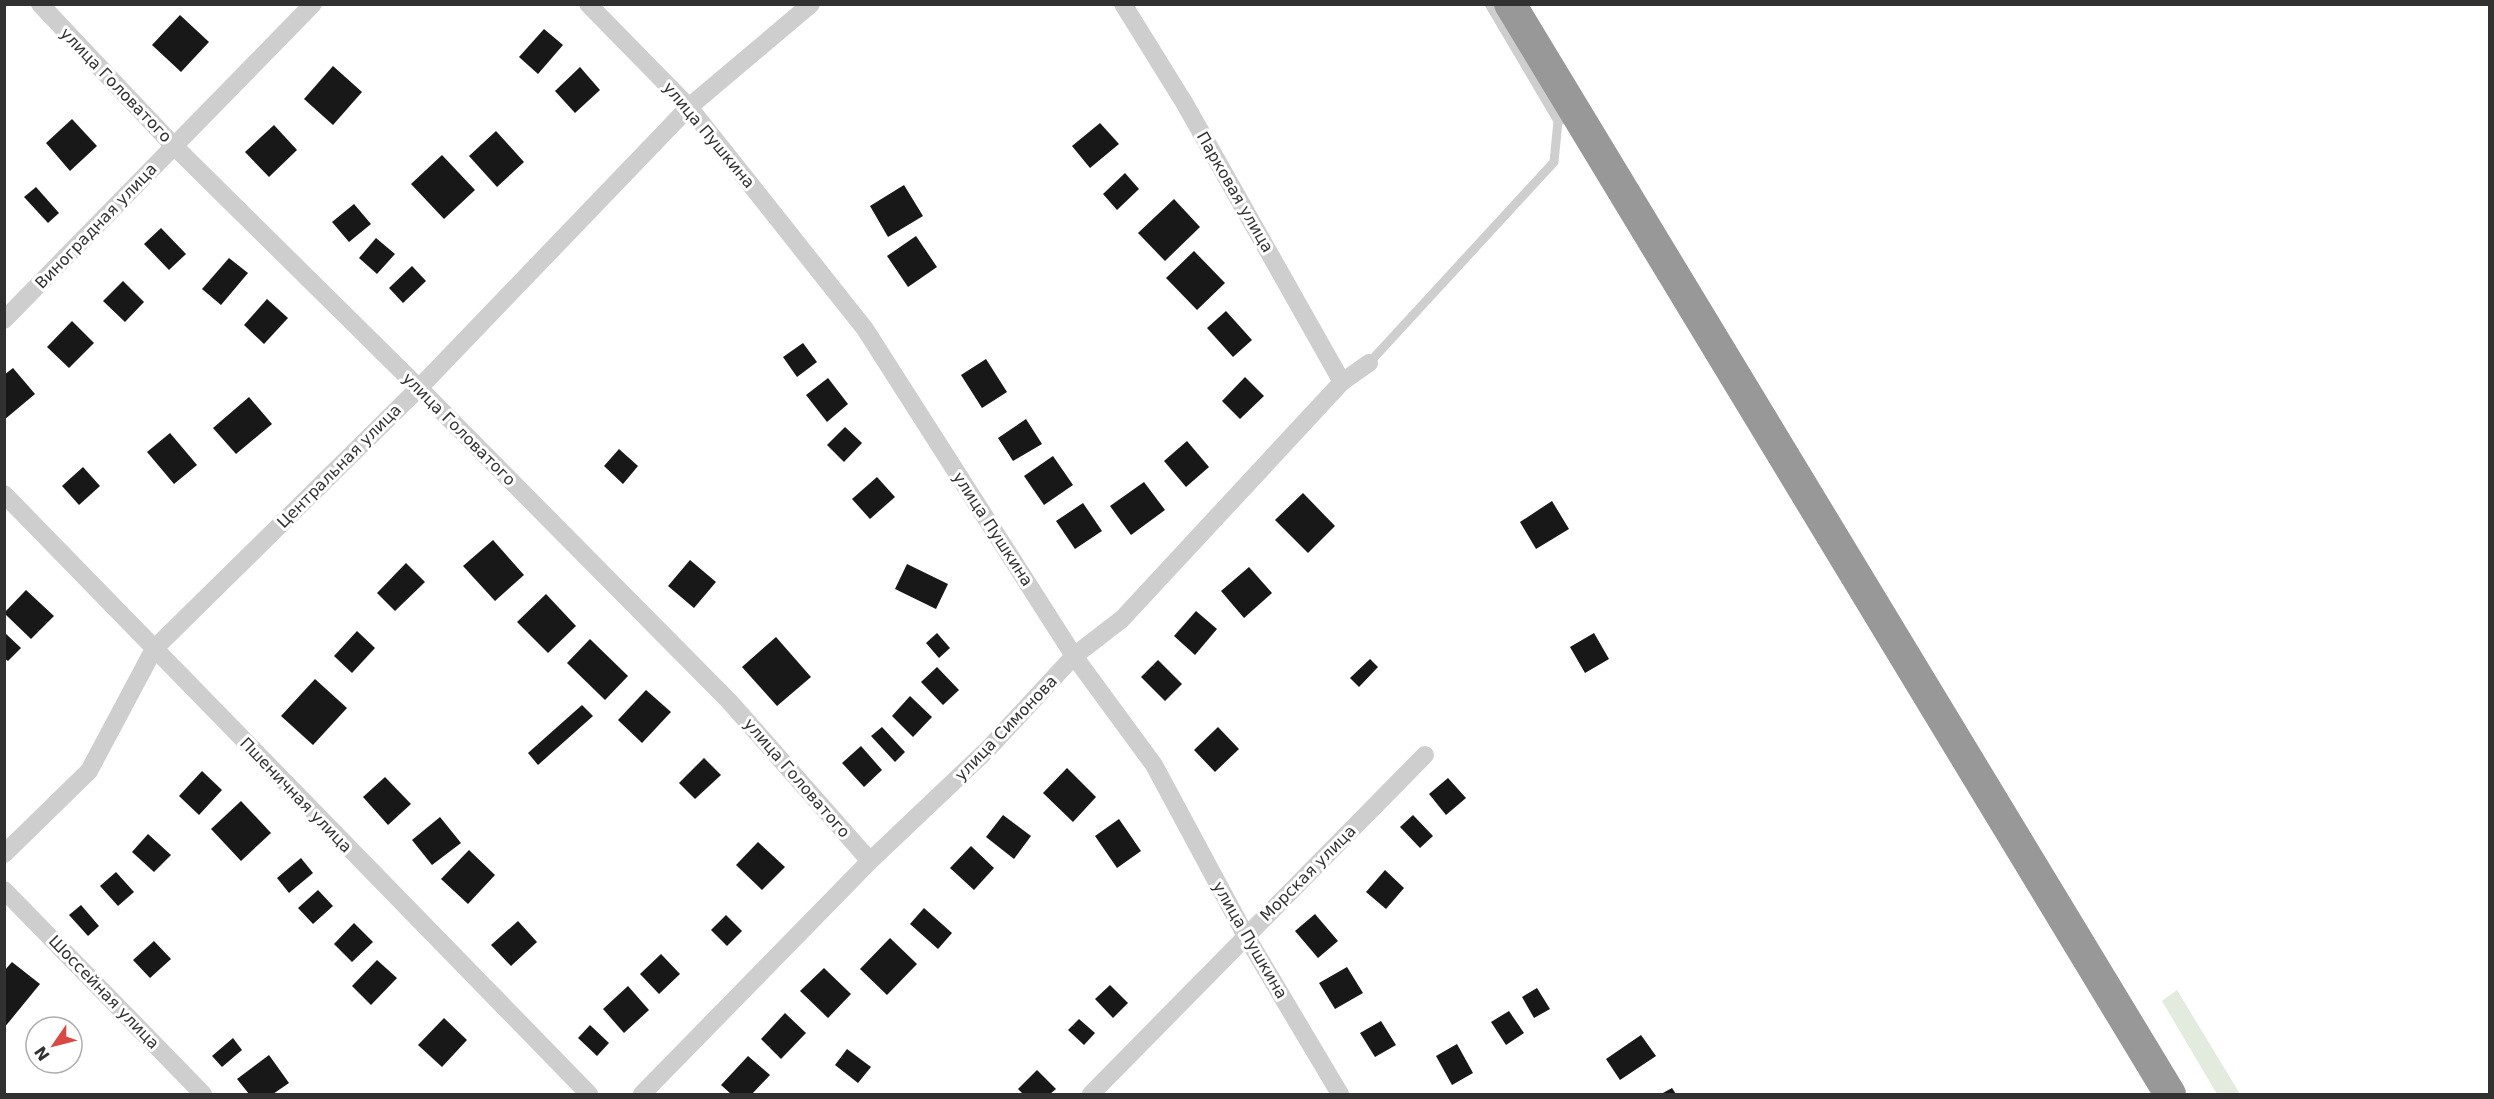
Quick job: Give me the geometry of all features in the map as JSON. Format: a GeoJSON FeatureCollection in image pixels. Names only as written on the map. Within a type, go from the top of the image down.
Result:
{"type":"FeatureCollection","features":[{"type":"Feature","properties":{"kind":"highway"},"geometry":{"type":"LineString","coordinates":[[1510,4],[1566,118],[2170,1095]]}},
{"type":"Feature","properties":{"kind":"street","name":"улица Головатого"},"geometry":{"type":"LineString","coordinates":[[40,4],[174,146],[419,388],[729,701],[870,861]]}},
{"type":"Feature","properties":{"kind":"street","name":"Виноградная улица"},"geometry":{"type":"LineString","coordinates":[[4,320],[313,4]]}},
{"type":"Feature","properties":{"kind":"street","name":"улица Пушкина"},"geometry":{"type":"LineString","coordinates":[[588,4],[689,107],[865,329],[1074,656],[1154,765],[1246,936],[1340,1095]]}},
{"type":"Feature","properties":{"kind":"street","name":"Центральная улица"},"geometry":{"type":"LineString","coordinates":[[4,854],[89,771],[154,649],[419,388],[689,107],[812,4]]}},
{"type":"Feature","properties":{"kind":"street","name":"Парковая улица"},"geometry":{"type":"LineString","coordinates":[[1123,4],[1185,104],[1342,382]]}},
{"type":"Feature","properties":{"kind":"street","name":"улица Симонова"},"geometry":{"type":"LineString","coordinates":[[642,1095],[870,861],[988,749],[1074,656],[1122,619],[1342,382],[1370,363]]}},
{"type":"Feature","properties":{"kind":"street","name":"Пшеничная улица"},"geometry":{"type":"LineString","coordinates":[[4,494],[589,1095]]}},
{"type":"Feature","properties":{"kind":"street","name":"Морская улица"},"geometry":{"type":"LineString","coordinates":[[1091,1095],[1425,755]]}},
{"type":"Feature","properties":{"kind":"street","name":"Шоссейная улица"},"geometry":{"type":"LineString","coordinates":[[4,890],[203,1095]]}},
{"type":"Feature","properties":{"kind":"lane"},"geometry":{"type":"LineString","coordinates":[[1370,363],[1554,162],[1566,118],[1488,4]]}},
{"type":"Feature","properties":{"kind":"shaded area"},"geometry":{"type":"Polygon","coordinates":[[[2177,990],[2240,1094],[2217,1094],[2162,1001],[2177,990]]]}},
{"type":"Feature","properties":{"kind":"building"},"geometry":{"type":"Polygon","coordinates":[[[180,15],[209,42],[181,72],[152,45],[180,15]]]}},
{"type":"Feature","properties":{"kind":"building"},"geometry":{"type":"Polygon","coordinates":[[[544,29],[563,45],[538,74],[519,57],[544,29]]]}},
{"type":"Feature","properties":{"kind":"building"},"geometry":{"type":"Polygon","coordinates":[[[333,66],[362,92],[333,125],[304,99],[333,66]]]}},
{"type":"Feature","properties":{"kind":"building"},"geometry":{"type":"Polygon","coordinates":[[[580,67],[600,90],[575,113],[555,91],[580,67]]]}},
{"type":"Feature","properties":{"kind":"building"},"geometry":{"type":"Polygon","coordinates":[[[72,119],[97,146],[70,171],[46,143],[72,119]]]}},
{"type":"Feature","properties":{"kind":"building"},"geometry":{"type":"Polygon","coordinates":[[[1100,123],[1119,144],[1090,168],[1072,146],[1100,123]]]}},
{"type":"Feature","properties":{"kind":"building"},"geometry":{"type":"Polygon","coordinates":[[[274,125],[297,150],[269,177],[245,152],[274,125]]]}},
{"type":"Feature","properties":{"kind":"building"},"geometry":{"type":"Polygon","coordinates":[[[496,131],[524,162],[497,187],[469,156],[496,131]]]}},
{"type":"Feature","properties":{"kind":"building"},"geometry":{"type":"Polygon","coordinates":[[[442,155],[475,190],[444,219],[411,184],[442,155]]]}},
{"type":"Feature","properties":{"kind":"building"},"geometry":{"type":"Polygon","coordinates":[[[1125,173],[1139,189],[1117,210],[1103,194],[1125,173]]]}},
{"type":"Feature","properties":{"kind":"building"},"geometry":{"type":"Polygon","coordinates":[[[904,185],[923,216],[888,237],[870,206],[904,185]]]}},
{"type":"Feature","properties":{"kind":"building"},"geometry":{"type":"Polygon","coordinates":[[[36,187],[59,213],[48,223],[24,197],[36,187]]]}},
{"type":"Feature","properties":{"kind":"building"},"geometry":{"type":"Polygon","coordinates":[[[1174,199],[1200,227],[1165,261],[1138,233],[1174,199]]]}},
{"type":"Feature","properties":{"kind":"building"},"geometry":{"type":"Polygon","coordinates":[[[354,204],[371,224],[349,242],[332,222],[354,204]]]}},
{"type":"Feature","properties":{"kind":"building"},"geometry":{"type":"Polygon","coordinates":[[[161,228],[186,254],[169,270],[144,244],[161,228]]]}},
{"type":"Feature","properties":{"kind":"building"},"geometry":{"type":"Polygon","coordinates":[[[916,236],[937,267],[908,287],[887,256],[916,236]]]}},
{"type":"Feature","properties":{"kind":"building"},"geometry":{"type":"Polygon","coordinates":[[[376,238],[395,254],[377,274],[359,258],[376,238]]]}},
{"type":"Feature","properties":{"kind":"building"},"geometry":{"type":"Polygon","coordinates":[[[1194,251],[1225,283],[1197,310],[1166,278],[1194,251]]]}},
{"type":"Feature","properties":{"kind":"building"},"geometry":{"type":"Polygon","coordinates":[[[229,258],[248,273],[221,305],[202,289],[229,258]]]}},
{"type":"Feature","properties":{"kind":"building"},"geometry":{"type":"Polygon","coordinates":[[[412,266],[426,281],[403,303],[389,288],[412,266]]]}},
{"type":"Feature","properties":{"kind":"building"},"geometry":{"type":"Polygon","coordinates":[[[123,281],[144,302],[125,322],[103,301],[123,281]]]}},
{"type":"Feature","properties":{"kind":"building"},"geometry":{"type":"Polygon","coordinates":[[[267,299],[288,318],[264,344],[244,325],[267,299]]]}},
{"type":"Feature","properties":{"kind":"building"},"geometry":{"type":"Polygon","coordinates":[[[1226,311],[1252,340],[1233,357],[1207,328],[1226,311]]]}},
{"type":"Feature","properties":{"kind":"building"},"geometry":{"type":"Polygon","coordinates":[[[72,321],[94,343],[69,368],[47,347],[72,321]]]}},
{"type":"Feature","properties":{"kind":"building"},"geometry":{"type":"Polygon","coordinates":[[[803,343],[817,362],[797,377],[783,357],[803,343]]]}},
{"type":"Feature","properties":{"kind":"building"},"geometry":{"type":"Polygon","coordinates":[[[986,359],[1007,392],[982,408],[961,375],[986,359]]]}},
{"type":"Feature","properties":{"kind":"building"},"geometry":{"type":"Polygon","coordinates":[[[13,368],[35,394],[4,420],[4,375],[13,368]]]}},
{"type":"Feature","properties":{"kind":"building"},"geometry":{"type":"Polygon","coordinates":[[[1245,377],[1264,396],[1240,419],[1222,401],[1245,377]]]}},
{"type":"Feature","properties":{"kind":"building"},"geometry":{"type":"Polygon","coordinates":[[[828,378],[848,404],[827,422],[806,395],[828,378]]]}},
{"type":"Feature","properties":{"kind":"building"},"geometry":{"type":"Polygon","coordinates":[[[249,397],[272,424],[236,454],[213,428],[249,397]]]}},
{"type":"Feature","properties":{"kind":"building"},"geometry":{"type":"Polygon","coordinates":[[[1026,419],[1042,444],[1013,461],[998,438],[1026,419]]]}},
{"type":"Feature","properties":{"kind":"building"},"geometry":{"type":"Polygon","coordinates":[[[845,427],[862,443],[844,462],[827,445],[845,427]]]}},
{"type":"Feature","properties":{"kind":"building"},"geometry":{"type":"Polygon","coordinates":[[[170,433],[197,465],[174,484],[147,452],[170,433]]]}},
{"type":"Feature","properties":{"kind":"building"},"geometry":{"type":"Polygon","coordinates":[[[1187,441],[1209,467],[1186,487],[1164,461],[1187,441]]]}},
{"type":"Feature","properties":{"kind":"building"},"geometry":{"type":"Polygon","coordinates":[[[619,449],[638,466],[623,484],[604,466],[619,449]]]}},
{"type":"Feature","properties":{"kind":"building"},"geometry":{"type":"Polygon","coordinates":[[[1053,456],[1073,485],[1044,505],[1024,476],[1053,456]]]}},
{"type":"Feature","properties":{"kind":"building"},"geometry":{"type":"Polygon","coordinates":[[[83,467],[100,486],[79,505],[62,486],[83,467]]]}},
{"type":"Feature","properties":{"kind":"building"},"geometry":{"type":"Polygon","coordinates":[[[877,477],[895,497],[870,519],[852,499],[877,477]]]}},
{"type":"Feature","properties":{"kind":"building"},"geometry":{"type":"Polygon","coordinates":[[[1144,482],[1165,510],[1131,535],[1110,506],[1144,482]]]}},
{"type":"Feature","properties":{"kind":"building"},"geometry":{"type":"Polygon","coordinates":[[[1303,493],[1335,526],[1308,553],[1275,520],[1303,493]]]}},
{"type":"Feature","properties":{"kind":"building"},"geometry":{"type":"Polygon","coordinates":[[[1552,501],[1569,529],[1536,549],[1520,522],[1552,501]]]}},
{"type":"Feature","properties":{"kind":"building"},"geometry":{"type":"Polygon","coordinates":[[[1083,503],[1102,531],[1075,549],[1056,521],[1083,503]]]}},
{"type":"Feature","properties":{"kind":"building"},"geometry":{"type":"Polygon","coordinates":[[[493,540],[524,575],[495,601],[463,566],[493,540]]]}},
{"type":"Feature","properties":{"kind":"building"},"geometry":{"type":"Polygon","coordinates":[[[690,560],[716,582],[694,608],[668,586],[690,560]]]}},
{"type":"Feature","properties":{"kind":"building"},"geometry":{"type":"Polygon","coordinates":[[[406,563],[425,582],[395,611],[377,593],[406,563]]]}},
{"type":"Feature","properties":{"kind":"building"},"geometry":{"type":"Polygon","coordinates":[[[907,564],[948,584],[936,609],[895,589],[907,564]]]}},
{"type":"Feature","properties":{"kind":"building"},"geometry":{"type":"Polygon","coordinates":[[[1249,567],[1272,593],[1244,618],[1221,591],[1249,567]]]}},
{"type":"Feature","properties":{"kind":"building"},"geometry":{"type":"Polygon","coordinates":[[[26,590],[54,616],[31,639],[4,613],[26,590]]]}},
{"type":"Feature","properties":{"kind":"building"},"geometry":{"type":"Polygon","coordinates":[[[546,594],[576,626],[548,653],[517,622],[546,594]]]}},
{"type":"Feature","properties":{"kind":"building"},"geometry":{"type":"Polygon","coordinates":[[[1196,611],[1217,629],[1195,655],[1174,636],[1196,611]]]}},
{"type":"Feature","properties":{"kind":"building"},"geometry":{"type":"Polygon","coordinates":[[[357,631],[375,648],[352,673],[334,656],[357,631]]]}},
{"type":"Feature","properties":{"kind":"building"},"geometry":{"type":"Polygon","coordinates":[[[4,632],[21,648],[8,661],[4,658],[4,632]]]}},
{"type":"Feature","properties":{"kind":"building"},"geometry":{"type":"Polygon","coordinates":[[[937,633],[950,648],[939,658],[926,643],[937,633]]]}},
{"type":"Feature","properties":{"kind":"building"},"geometry":{"type":"Polygon","coordinates":[[[1594,633],[1609,659],[1585,673],[1570,647],[1594,633]]]}},
{"type":"Feature","properties":{"kind":"building"},"geometry":{"type":"Polygon","coordinates":[[[776,637],[811,677],[777,706],[742,667],[776,637]]]}},
{"type":"Feature","properties":{"kind":"building"},"geometry":{"type":"Polygon","coordinates":[[[590,639],[628,676],[605,700],[567,663],[590,639]]]}},
{"type":"Feature","properties":{"kind":"building"},"geometry":{"type":"Polygon","coordinates":[[[1370,659],[1378,667],[1359,687],[1350,678],[1370,659]]]}},
{"type":"Feature","properties":{"kind":"building"},"geometry":{"type":"Polygon","coordinates":[[[1158,660],[1182,684],[1165,701],[1141,677],[1158,660]]]}},
{"type":"Feature","properties":{"kind":"building"},"geometry":{"type":"Polygon","coordinates":[[[937,667],[959,690],[943,705],[921,682],[937,667]]]}},
{"type":"Feature","properties":{"kind":"building"},"geometry":{"type":"Polygon","coordinates":[[[315,679],[347,708],[313,745],[281,716],[315,679]]]}},
{"type":"Feature","properties":{"kind":"building"},"geometry":{"type":"Polygon","coordinates":[[[646,690],[671,712],[642,743],[618,720],[646,690]]]}},
{"type":"Feature","properties":{"kind":"building"},"geometry":{"type":"Polygon","coordinates":[[[910,696],[932,717],[913,737],[892,716],[910,696]]]}},
{"type":"Feature","properties":{"kind":"building"},"geometry":{"type":"Polygon","coordinates":[[[582,705],[593,716],[538,765],[528,753],[582,705]]]}},
{"type":"Feature","properties":{"kind":"building"},"geometry":{"type":"Polygon","coordinates":[[[882,727],[905,752],[895,762],[871,736],[882,727]]]}},
{"type":"Feature","properties":{"kind":"building"},"geometry":{"type":"Polygon","coordinates":[[[1218,727],[1239,749],[1215,772],[1194,750],[1218,727]]]}},
{"type":"Feature","properties":{"kind":"building"},"geometry":{"type":"Polygon","coordinates":[[[861,746],[882,770],[864,787],[842,763],[861,746]]]}},
{"type":"Feature","properties":{"kind":"building"},"geometry":{"type":"Polygon","coordinates":[[[704,758],[721,775],[695,799],[679,783],[704,758]]]}},
{"type":"Feature","properties":{"kind":"building"},"geometry":{"type":"Polygon","coordinates":[[[1067,768],[1096,797],[1073,822],[1043,793],[1067,768]]]}},
{"type":"Feature","properties":{"kind":"building"},"geometry":{"type":"Polygon","coordinates":[[[202,771],[222,790],[199,815],[179,796],[202,771]]]}},
{"type":"Feature","properties":{"kind":"building"},"geometry":{"type":"Polygon","coordinates":[[[385,777],[411,804],[388,825],[363,797],[385,777]]]}},
{"type":"Feature","properties":{"kind":"building"},"geometry":{"type":"Polygon","coordinates":[[[1448,778],[1466,798],[1446,815],[1429,794],[1448,778]]]}},
{"type":"Feature","properties":{"kind":"building"},"geometry":{"type":"Polygon","coordinates":[[[241,801],[271,833],[241,861],[211,829],[241,801]]]}},
{"type":"Feature","properties":{"kind":"building"},"geometry":{"type":"Polygon","coordinates":[[[1003,815],[1031,836],[1014,859],[986,837],[1003,815]]]}},
{"type":"Feature","properties":{"kind":"building"},"geometry":{"type":"Polygon","coordinates":[[[1413,815],[1433,836],[1420,848],[1400,827],[1413,815]]]}},
{"type":"Feature","properties":{"kind":"building"},"geometry":{"type":"Polygon","coordinates":[[[440,817],[461,843],[432,865],[412,840],[440,817]]]}},
{"type":"Feature","properties":{"kind":"building"},"geometry":{"type":"Polygon","coordinates":[[[1119,819],[1141,851],[1117,868],[1095,836],[1119,819]]]}},
{"type":"Feature","properties":{"kind":"building"},"geometry":{"type":"Polygon","coordinates":[[[148,834],[171,855],[154,872],[132,852],[148,834]]]}},
{"type":"Feature","properties":{"kind":"building"},"geometry":{"type":"Polygon","coordinates":[[[758,842],[785,867],[762,890],[736,865],[758,842]]]}},
{"type":"Feature","properties":{"kind":"building"},"geometry":{"type":"Polygon","coordinates":[[[971,846],[994,868],[974,890],[950,868],[971,846]]]}},
{"type":"Feature","properties":{"kind":"building"},"geometry":{"type":"Polygon","coordinates":[[[469,850],[495,875],[468,904],[441,879],[469,850]]]}},
{"type":"Feature","properties":{"kind":"building"},"geometry":{"type":"Polygon","coordinates":[[[301,858],[313,873],[289,893],[277,878],[301,858]]]}},
{"type":"Feature","properties":{"kind":"building"},"geometry":{"type":"Polygon","coordinates":[[[1385,870],[1404,888],[1386,909],[1366,892],[1385,870]]]}},
{"type":"Feature","properties":{"kind":"building"},"geometry":{"type":"Polygon","coordinates":[[[116,872],[134,892],[118,906],[100,886],[116,872]]]}},
{"type":"Feature","properties":{"kind":"building"},"geometry":{"type":"Polygon","coordinates":[[[318,890],[333,906],[313,924],[298,908],[318,890]]]}},
{"type":"Feature","properties":{"kind":"building"},"geometry":{"type":"Polygon","coordinates":[[[81,905],[99,926],[88,936],[69,915],[81,905]]]}},
{"type":"Feature","properties":{"kind":"building"},"geometry":{"type":"Polygon","coordinates":[[[924,908],[952,933],[938,949],[910,924],[924,908]]]}},
{"type":"Feature","properties":{"kind":"building"},"geometry":{"type":"Polygon","coordinates":[[[1315,914],[1338,941],[1318,958],[1295,931],[1315,914]]]}},
{"type":"Feature","properties":{"kind":"building"},"geometry":{"type":"Polygon","coordinates":[[[726,915],[742,931],[727,946],[711,930],[726,915]]]}},
{"type":"Feature","properties":{"kind":"building"},"geometry":{"type":"Polygon","coordinates":[[[518,921],[537,942],[511,966],[491,945],[518,921]]]}},
{"type":"Feature","properties":{"kind":"building"},"geometry":{"type":"Polygon","coordinates":[[[354,923],[373,942],[352,962],[334,944],[354,923]]]}},
{"type":"Feature","properties":{"kind":"building"},"geometry":{"type":"Polygon","coordinates":[[[890,938],[917,964],[887,995],[860,969],[890,938]]]}},
{"type":"Feature","properties":{"kind":"building"},"geometry":{"type":"Polygon","coordinates":[[[154,941],[171,959],[150,978],[133,960],[154,941]]]}},
{"type":"Feature","properties":{"kind":"building"},"geometry":{"type":"Polygon","coordinates":[[[661,954],[680,974],[659,994],[640,974],[661,954]]]}},
{"type":"Feature","properties":{"kind":"building"},"geometry":{"type":"Polygon","coordinates":[[[377,960],[397,978],[371,1005],[352,986],[377,960]]]}},
{"type":"Feature","properties":{"kind":"building"},"geometry":{"type":"Polygon","coordinates":[[[12,962],[40,984],[4,1028],[4,971],[12,962]]]}},
{"type":"Feature","properties":{"kind":"building"},"geometry":{"type":"Polygon","coordinates":[[[1347,967],[1363,993],[1335,1009],[1319,983],[1347,967]]]}},
{"type":"Feature","properties":{"kind":"building"},"geometry":{"type":"Polygon","coordinates":[[[824,968],[851,994],[828,1018],[800,991],[824,968]]]}},
{"type":"Feature","properties":{"kind":"building"},"geometry":{"type":"Polygon","coordinates":[[[1110,985],[1128,1003],[1113,1018],[1095,999],[1110,985]]]}},
{"type":"Feature","properties":{"kind":"building"},"geometry":{"type":"Polygon","coordinates":[[[628,986],[649,1010],[624,1033],[603,1009],[628,986]]]}},
{"type":"Feature","properties":{"kind":"building"},"geometry":{"type":"Polygon","coordinates":[[[1537,988],[1550,1009],[1534,1018],[1522,997],[1537,988]]]}},
{"type":"Feature","properties":{"kind":"building"},"geometry":{"type":"Polygon","coordinates":[[[1509,1011],[1524,1033],[1506,1045],[1491,1022],[1509,1011]]]}},
{"type":"Feature","properties":{"kind":"building"},"geometry":{"type":"Polygon","coordinates":[[[785,1013],[806,1033],[781,1059],[761,1039],[785,1013]]]}},
{"type":"Feature","properties":{"kind":"building"},"geometry":{"type":"Polygon","coordinates":[[[444,1018],[467,1040],[442,1067],[418,1045],[444,1018]]]}},
{"type":"Feature","properties":{"kind":"building"},"geometry":{"type":"Polygon","coordinates":[[[1079,1019],[1095,1033],[1084,1045],[1068,1030],[1079,1019]]]}},
{"type":"Feature","properties":{"kind":"building"},"geometry":{"type":"Polygon","coordinates":[[[1381,1021],[1396,1045],[1375,1057],[1360,1033],[1381,1021]]]}},
{"type":"Feature","properties":{"kind":"building"},"geometry":{"type":"Polygon","coordinates":[[[590,1025],[609,1043],[597,1056],[578,1038],[590,1025]]]}},
{"type":"Feature","properties":{"kind":"building"},"geometry":{"type":"Polygon","coordinates":[[[1641,1035],[1656,1056],[1620,1080],[1606,1059],[1641,1035]]]}},
{"type":"Feature","properties":{"kind":"building"},"geometry":{"type":"Polygon","coordinates":[[[233,1038],[242,1050],[222,1067],[212,1056],[233,1038]]]}},
{"type":"Feature","properties":{"kind":"building"},"geometry":{"type":"Polygon","coordinates":[[[1457,1044],[1473,1073],[1452,1085],[1436,1056],[1457,1044]]]}},
{"type":"Feature","properties":{"kind":"building"},"geometry":{"type":"Polygon","coordinates":[[[847,1049],[871,1067],[858,1083],[835,1065],[847,1049]]]}},
{"type":"Feature","properties":{"kind":"building"},"geometry":{"type":"Polygon","coordinates":[[[269,1055],[289,1083],[273,1094],[249,1094],[237,1079],[269,1055]]]}},
{"type":"Feature","properties":{"kind":"building"},"geometry":{"type":"Polygon","coordinates":[[[748,1056],[770,1075],[752,1094],[731,1094],[721,1085],[748,1056]]]}},
{"type":"Feature","properties":{"kind":"building"},"geometry":{"type":"Polygon","coordinates":[[[1037,1070],[1056,1089],[1050,1094],[1023,1094],[1018,1089],[1037,1070]]]}},
{"type":"Feature","properties":{"kind":"building"},"geometry":{"type":"Polygon","coordinates":[[[1672,1088],[1676,1094],[1661,1094],[1672,1088]]]}}]}
